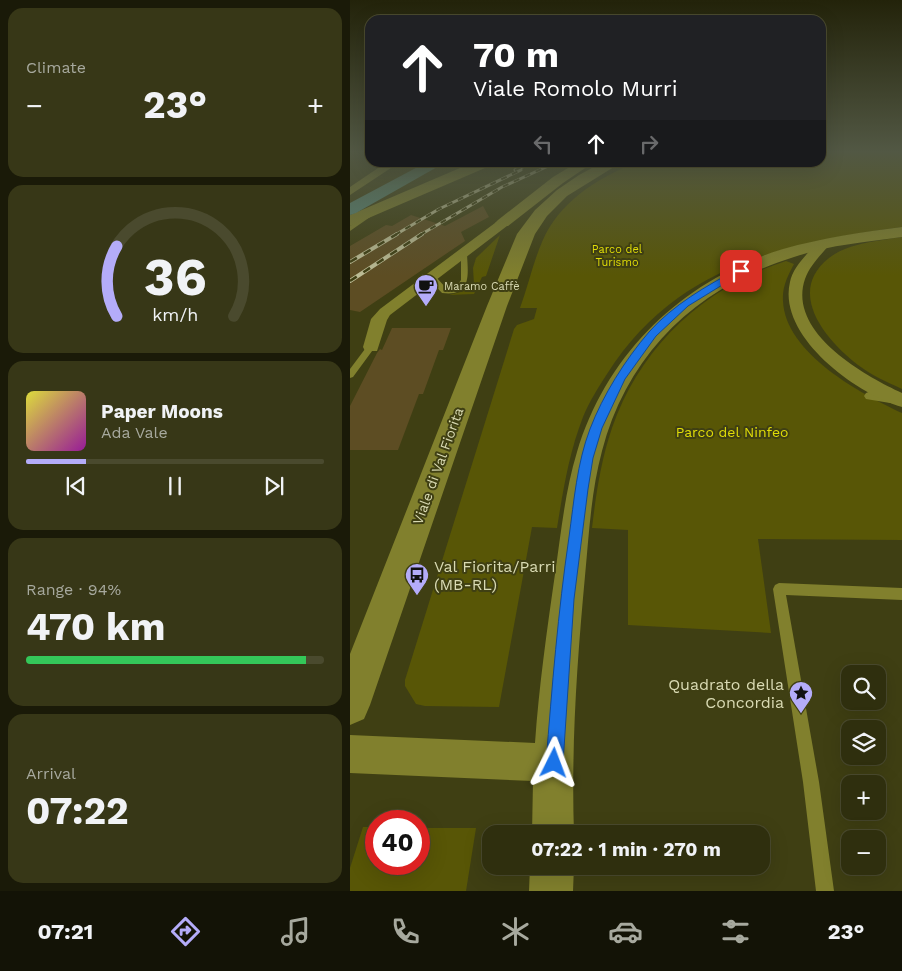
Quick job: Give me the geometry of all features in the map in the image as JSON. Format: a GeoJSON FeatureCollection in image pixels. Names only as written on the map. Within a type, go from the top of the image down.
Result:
{"type":"FeatureCollection","features":[{"type":"Feature","properties":{"kind":"main road"},"geometry":{"type":"LineString","coordinates":[[350,210],[382,193]]}},
{"type":"Feature","properties":{"kind":"main road"},"geometry":{"type":"LineString","coordinates":[[350,221],[414,193]]}},
{"type":"Feature","properties":{"kind":"main road","name":"Viale di Val Fiorita"},"geometry":{"type":"LineString","coordinates":[[350,705],[497,306],[516,225],[541,212],[563,193]]}},
{"type":"Feature","properties":{"kind":"street"},"geometry":{"type":"LineString","coordinates":[[371,346],[382,315],[464,254],[516,225],[546,193]]}},
{"type":"Feature","properties":{"kind":"street"},"geometry":{"type":"LineString","coordinates":[[553,825],[554,763],[567,599],[587,458],[596,428],[608,401],[625,371],[652,334],[685,304],[723,280],[771,259],[823,244],[902,232]]}},
{"type":"Feature","properties":{"kind":"street"},"geometry":{"type":"LineString","coordinates":[[823,244],[802,270],[797,282],[794,294],[798,315],[819,345],[846,370],[865,383],[899,400]]}},
{"type":"Feature","properties":{"kind":"street"},"geometry":{"type":"LineString","coordinates":[[871,396],[899,400]]}},
{"type":"Feature","properties":{"kind":"street"},"geometry":{"type":"LineString","coordinates":[[350,754],[554,763]]}},
{"type":"Feature","properties":{"kind":"street"},"geometry":{"type":"LineString","coordinates":[[551,891],[552,875]]}},
{"type":"Feature","properties":{"kind":"lane"},"geometry":{"type":"LineString","coordinates":[[350,229],[382,206]]}},
{"type":"Feature","properties":{"kind":"lane"},"geometry":{"type":"LineString","coordinates":[[432,278],[445,291],[454,291],[461,288],[464,281],[464,254]]}},
{"type":"Feature","properties":{"kind":"lane"},"geometry":{"type":"LineString","coordinates":[[350,375],[371,346]]}},
{"type":"Feature","properties":{"kind":"lane"},"geometry":{"type":"LineString","coordinates":[[825,891],[811,782],[779,589],[902,594]]}},
{"type":"Feature","properties":{"kind":"green space","name":"Parco del Turismo"},"geometry":{"type":"Polygon","coordinates":[[[902,193],[902,227],[858,233],[816,242],[775,252],[736,266],[699,284],[665,308],[634,337],[607,374],[583,417],[570,458],[557,528],[532,527],[499,707],[425,706],[416,704],[405,686],[405,680],[514,329],[517,325],[534,319],[537,308],[520,308],[536,258],[549,228],[558,215],[580,194],[902,193]]]}},
{"type":"Feature","properties":{"kind":"green space"},"geometry":{"type":"Polygon","coordinates":[[[500,235],[486,276],[482,277],[474,294],[449,295],[468,290],[474,284],[473,268],[476,258],[500,235]]]}},
{"type":"Feature","properties":{"kind":"green space"},"geometry":{"type":"Polygon","coordinates":[[[902,237],[902,389],[863,369],[834,343],[815,316],[811,301],[811,286],[816,272],[829,258],[837,253],[864,243],[902,237]]]}},
{"type":"Feature","properties":{"kind":"green space","name":"Parco del Ninfeo"},"geometry":{"type":"Polygon","coordinates":[[[786,261],[794,264],[784,286],[783,301],[787,320],[797,338],[811,354],[847,383],[902,413],[902,540],[758,539],[771,633],[628,625],[628,530],[592,528],[605,452],[612,428],[624,399],[639,371],[658,346],[702,304],[756,272],[786,261]]]}},
{"type":"Feature","properties":{"kind":"green space"},"geometry":{"type":"Polygon","coordinates":[[[363,827],[365,827],[365,875],[430,875],[430,828],[476,828],[466,891],[350,891],[350,868],[363,827]]]}},
{"type":"Feature","properties":{"kind":"building"},"geometry":{"type":"Polygon","coordinates":[[[483,206],[489,217],[461,232],[465,241],[360,312],[350,310],[350,246],[386,225],[392,226],[411,215],[445,226],[483,206]]]}},
{"type":"Feature","properties":{"kind":"building"},"geometry":{"type":"Polygon","coordinates":[[[392,328],[451,328],[443,350],[439,350],[423,394],[419,394],[398,450],[350,450],[350,406],[377,353],[380,349],[382,350],[392,328]]]}},
{"type":"Feature","properties":{"kind":"railway"},"geometry":{"type":"LineString","coordinates":[[395,235],[439,209],[474,193]]}},
{"type":"Feature","properties":{"kind":"railway"},"geometry":{"type":"LineString","coordinates":[[420,235],[492,193]]}},
{"type":"Feature","properties":{"kind":"railway"},"geometry":{"type":"LineString","coordinates":[[350,262],[397,234]]}},
{"type":"Feature","properties":{"kind":"railway"},"geometry":{"type":"LineString","coordinates":[[350,281],[422,234]]}},
{"type":"Feature","properties":{"kind":"place","name":"Maramo Caffè"},"geometry":{"type":"Point","coordinates":[426,307]}},
{"type":"Feature","properties":{"kind":"place","name":"Val Fiorita/Parri (MB-RL)"},"geometry":{"type":"Point","coordinates":[417,596]}},
{"type":"Feature","properties":{"kind":"place","name":"Quadrato della Concordia"},"geometry":{"type":"Point","coordinates":[801,714]}},
{"type":"Feature","properties":{"kind":"route"},"geometry":{"type":"LineString","coordinates":[[554,763],[567,599],[587,458],[596,428],[621,378],[638,351],[652,334],[685,304],[710,287],[741,271]]}}]}
